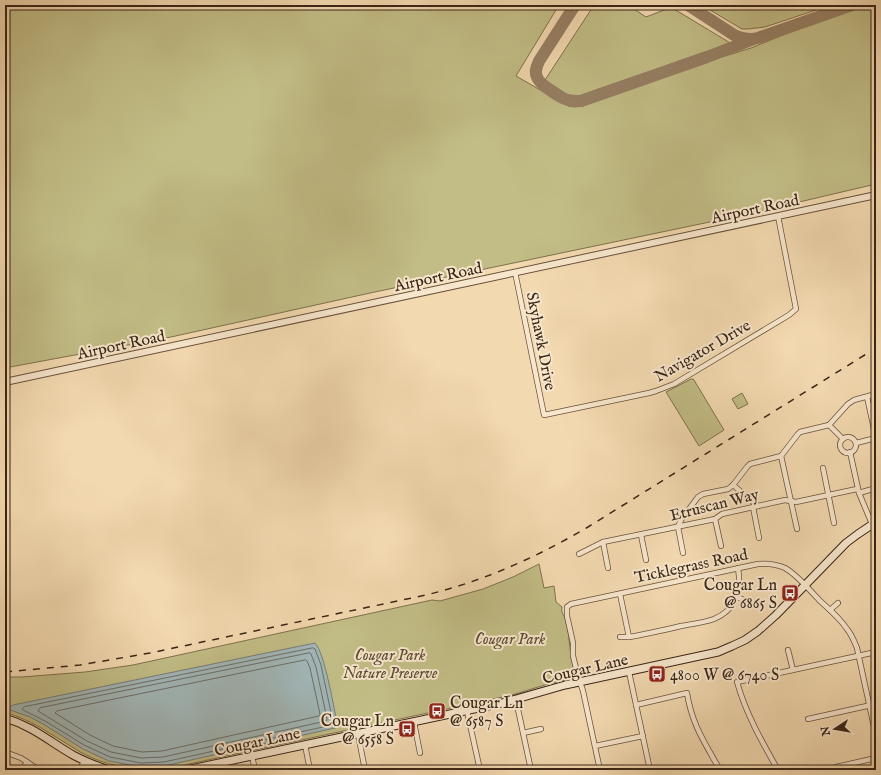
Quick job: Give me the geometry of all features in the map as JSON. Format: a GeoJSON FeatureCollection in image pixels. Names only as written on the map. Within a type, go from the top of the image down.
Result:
{"type":"FeatureCollection","features":[{"type":"Feature","properties":{"kind":"main road","name":"Cougar Lane"},"geometry":{"type":"LineString","coordinates":[[186,770],[204,768],[252,756],[516,700],[551,689],[710,654],[724,649],[751,636],[764,626],[846,543],[874,523]]}},
{"type":"Feature","properties":{"kind":"main road"},"geometry":{"type":"LineString","coordinates":[[5,718],[34,730],[84,761],[109,770]]}},
{"type":"Feature","properties":{"kind":"street","name":"Airport Road"},"geometry":{"type":"LineString","coordinates":[[5,382],[876,195]]}},
{"type":"Feature","properties":{"kind":"street","name":"Navigator Drive"},"geometry":{"type":"LineString","coordinates":[[544,415],[656,392],[693,373],[789,315],[796,309],[778,216]]}},
{"type":"Feature","properties":{"kind":"street","name":"Skyhawk Drive"},"geometry":{"type":"LineString","coordinates":[[515,272],[544,415]]}},
{"type":"Feature","properties":{"kind":"street"},"geometry":{"type":"LineString","coordinates":[[684,553],[678,527],[681,520],[700,496],[728,489],[750,464],[781,456],[800,432],[829,425],[848,404],[854,400],[876,394]]}},
{"type":"Feature","properties":{"kind":"street"},"geometry":{"type":"LineString","coordinates":[[856,443],[876,438],[866,397]]}},
{"type":"Feature","properties":{"kind":"street"},"geometry":{"type":"LineString","coordinates":[[829,425],[843,439]]}},
{"type":"Feature","properties":{"kind":"street"},"geometry":{"type":"LineString","coordinates":[[843,439],[849,437],[856,443]]}},
{"type":"Feature","properties":{"kind":"street"},"geometry":{"type":"LineString","coordinates":[[843,439],[841,444],[842,448],[845,452],[850,452]]}},
{"type":"Feature","properties":{"kind":"street"},"geometry":{"type":"LineString","coordinates":[[850,452],[854,449],[856,443]]}},
{"type":"Feature","properties":{"kind":"street"},"geometry":{"type":"LineString","coordinates":[[850,452],[858,491],[874,523]]}},
{"type":"Feature","properties":{"kind":"street"},"geometry":{"type":"LineString","coordinates":[[781,456],[796,529]]}},
{"type":"Feature","properties":{"kind":"street"},"geometry":{"type":"LineString","coordinates":[[823,468],[834,523]]}},
{"type":"Feature","properties":{"kind":"street"},"geometry":{"type":"LineString","coordinates":[[733,485],[758,506]]}},
{"type":"Feature","properties":{"kind":"street","name":"Etruscan Way"},"geometry":{"type":"LineString","coordinates":[[579,554],[603,542],[715,519],[722,514],[752,507],[785,500],[796,502],[876,488]]}},
{"type":"Feature","properties":{"kind":"street"},"geometry":{"type":"LineString","coordinates":[[752,507],[759,538]]}},
{"type":"Feature","properties":{"kind":"street"},"geometry":{"type":"LineString","coordinates":[[715,519],[721,546]]}},
{"type":"Feature","properties":{"kind":"street"},"geometry":{"type":"LineString","coordinates":[[641,535],[646,560]]}},
{"type":"Feature","properties":{"kind":"street"},"geometry":{"type":"LineString","coordinates":[[603,542],[608,568]]}},
{"type":"Feature","properties":{"kind":"street","name":"Ticklegrass Road"},"geometry":{"type":"LineString","coordinates":[[580,682],[573,656],[573,643],[566,608],[571,604],[767,563],[788,570],[844,624],[850,633],[859,656],[876,736]]}},
{"type":"Feature","properties":{"kind":"street"},"geometry":{"type":"LineString","coordinates":[[620,638],[715,618],[726,611],[736,597],[739,584],[738,568]]}},
{"type":"Feature","properties":{"kind":"street"},"geometry":{"type":"LineString","coordinates":[[620,594],[630,637]]}},
{"type":"Feature","properties":{"kind":"street"},"geometry":{"type":"LineString","coordinates":[[736,597],[742,599]]}},
{"type":"Feature","properties":{"kind":"street"},"geometry":{"type":"LineString","coordinates":[[830,610],[838,603]]}},
{"type":"Feature","properties":{"kind":"street"},"geometry":{"type":"LineString","coordinates":[[788,650],[793,670]]}},
{"type":"Feature","properties":{"kind":"street"},"geometry":{"type":"LineString","coordinates":[[778,770],[751,722],[737,682],[876,652]]}},
{"type":"Feature","properties":{"kind":"street"},"geometry":{"type":"LineString","coordinates":[[629,672],[650,770]]}},
{"type":"Feature","properties":{"kind":"street"},"geometry":{"type":"LineString","coordinates":[[580,682],[600,770]]}},
{"type":"Feature","properties":{"kind":"street"},"geometry":{"type":"LineString","coordinates":[[636,705],[687,693],[690,712],[696,727],[720,770]]}},
{"type":"Feature","properties":{"kind":"street"},"geometry":{"type":"LineString","coordinates":[[516,700],[531,770]]}},
{"type":"Feature","properties":{"kind":"street"},"geometry":{"type":"LineString","coordinates":[[808,718],[876,704]]}},
{"type":"Feature","properties":{"kind":"street"},"geometry":{"type":"LineString","coordinates":[[467,711],[480,770]]}},
{"type":"Feature","properties":{"kind":"street"},"geometry":{"type":"LineString","coordinates":[[414,722],[420,753]]}},
{"type":"Feature","properties":{"kind":"street"},"geometry":{"type":"LineString","coordinates":[[523,733],[540,729]]}},
{"type":"Feature","properties":{"kind":"street"},"geometry":{"type":"LineString","coordinates":[[358,734],[364,765]]}},
{"type":"Feature","properties":{"kind":"street"},"geometry":{"type":"LineString","coordinates":[[595,746],[643,736]]}},
{"type":"Feature","properties":{"kind":"street"},"geometry":{"type":"LineString","coordinates":[[305,745],[310,770]]}},
{"type":"Feature","properties":{"kind":"street"},"geometry":{"type":"LineString","coordinates":[[5,752],[27,762],[39,770]]}},
{"type":"Feature","properties":{"kind":"street"},"geometry":{"type":"LineString","coordinates":[[252,756],[255,770]]}},
{"type":"Feature","properties":{"kind":"street"},"geometry":{"type":"LineString","coordinates":[[836,767],[876,758]]}},
{"type":"Feature","properties":{"kind":"street"},"geometry":{"type":"LineString","coordinates":[[80,770],[84,761]]}},
{"type":"Feature","properties":{"kind":"street"},"geometry":{"type":"LineString","coordinates":[[22,770],[27,762]]}},
{"type":"Feature","properties":{"kind":"green space"},"geometry":{"type":"Polygon","coordinates":[[[5,5],[559,5],[516,76],[568,106],[575,107],[583,106],[709,61],[751,48],[805,26],[866,5],[876,5],[876,184],[748,214],[370,293],[171,337],[5,368],[5,5]]]}},
{"type":"Feature","properties":{"kind":"green space"},"geometry":{"type":"Polygon","coordinates":[[[594,5],[628,5],[646,17],[664,10],[674,9],[732,44],[573,97],[545,80],[594,5]]]}},
{"type":"Feature","properties":{"kind":"green space"},"geometry":{"type":"Polygon","coordinates":[[[708,5],[831,5],[765,27],[742,29],[710,10],[708,5]]]}},
{"type":"Feature","properties":{"kind":"green space"},"geometry":{"type":"Polygon","coordinates":[[[691,379],[694,380],[724,430],[699,446],[666,392],[691,379]]]}},
{"type":"Feature","properties":{"kind":"green space"},"geometry":{"type":"Polygon","coordinates":[[[742,393],[748,404],[738,409],[732,399],[742,393]]]}},
{"type":"Feature","properties":{"kind":"green space","name":"Cougar Park"},"geometry":{"type":"Polygon","coordinates":[[[539,564],[544,588],[554,586],[556,602],[562,607],[562,612],[565,618],[575,672],[574,677],[570,679],[512,695],[175,767],[151,769],[139,769],[103,762],[80,752],[31,722],[5,712],[5,677],[85,672],[133,665],[432,600],[440,601],[483,589],[513,577],[539,564]]]}},
{"type":"Feature","properties":{"kind":"water"},"geometry":{"type":"Polygon","coordinates":[[[315,643],[319,649],[326,669],[338,727],[164,766],[141,767],[109,761],[83,749],[30,717],[10,710],[10,707],[13,705],[315,643]]]}},
{"type":"Feature","properties":{"kind":"taxiway"},"geometry":{"type":"LineString","coordinates":[[575,5],[539,61],[536,71],[536,75],[539,80],[546,87],[564,99],[581,101],[754,39]]}},
{"type":"Feature","properties":{"kind":"taxiway"},"geometry":{"type":"LineString","coordinates":[[688,5],[734,35],[749,39],[758,38],[852,5]]}},
{"type":"Feature","properties":{"kind":"railway"},"geometry":{"type":"LineString","coordinates":[[5,672],[80,665],[150,653],[426,595],[469,583],[510,567],[569,538],[876,348]]}},
{"type":"Feature","properties":{"kind":"place","name":"Cougar Ln @ 6865 S"},"geometry":{"type":"Point","coordinates":[790,593]}},
{"type":"Feature","properties":{"kind":"place","name":"4800 W @ 6740 S"},"geometry":{"type":"Point","coordinates":[657,674]}},
{"type":"Feature","properties":{"kind":"place","name":"Cougar Ln @ 6587 S"},"geometry":{"type":"Point","coordinates":[437,711]}},
{"type":"Feature","properties":{"kind":"place","name":"Cougar Ln @ 6558 S"},"geometry":{"type":"Point","coordinates":[407,729]}},
{"type":"Feature","properties":{"kind":"park label","name":"Cougar Park Nature Preserve"},"geometry":{"type":"Point","coordinates":[390,663]}}]}
